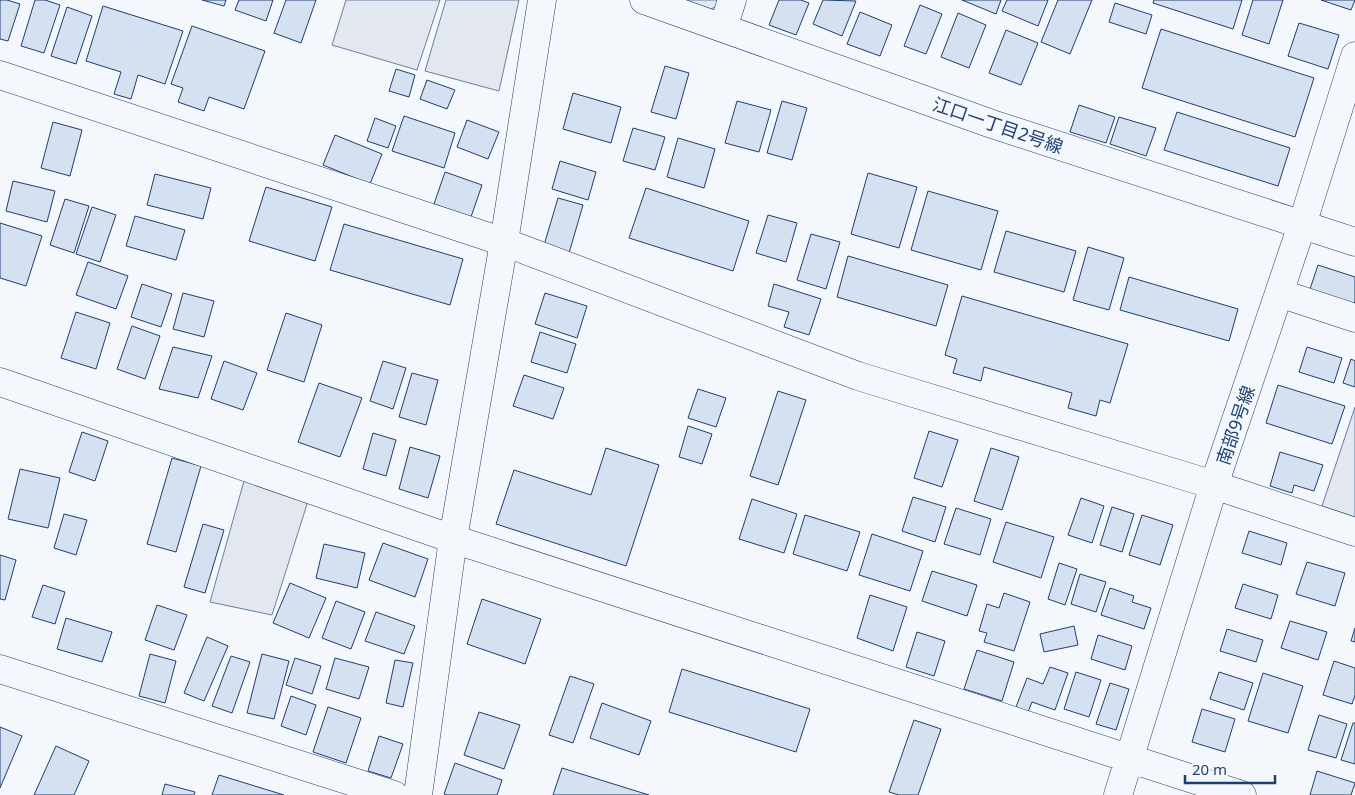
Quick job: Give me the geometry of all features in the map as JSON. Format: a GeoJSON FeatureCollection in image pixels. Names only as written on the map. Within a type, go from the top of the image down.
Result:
{"type":"FeatureCollection","features":[{"type":"Feature","properties":{"kind":"street"},"geometry":{"type":"LineString","coordinates":[[418,795],[453,539],[504,242],[542,0]]}},
{"type":"Feature","properties":{"kind":"street","name":"江口一丁目2号線"},"geometry":{"type":"LineString","coordinates":[[644,0],[992,124],[1355,242]]}},
{"type":"Feature","properties":{"kind":"street"},"geometry":{"type":"LineString","coordinates":[[723,28],[732,0]]}},
{"type":"Feature","properties":{"kind":"street","name":"南部9号線"},"geometry":{"type":"LineString","coordinates":[[1118,795],[1214,485],[1302,225],[1355,56]]}},
{"type":"Feature","properties":{"kind":"street"},"geometry":{"type":"LineString","coordinates":[[0,75],[504,242],[858,376],[1214,485],[1355,532]]}},
{"type":"Feature","properties":{"kind":"street"},"geometry":{"type":"LineString","coordinates":[[1279,294],[1355,318]]}},
{"type":"Feature","properties":{"kind":"street"},"geometry":{"type":"LineString","coordinates":[[0,382],[453,539],[1242,795]]}},
{"type":"Feature","properties":{"kind":"street"},"geometry":{"type":"LineString","coordinates":[[0,668],[394,795]]}},
{"type":"Feature","properties":{"kind":"shaded area"},"geometry":{"type":"Polygon","coordinates":[[[346,0],[440,0],[417,70],[332,45],[346,0]]]}},
{"type":"Feature","properties":{"kind":"shaded area"},"geometry":{"type":"Polygon","coordinates":[[[446,0],[519,0],[499,91],[425,71],[446,0]]]}},
{"type":"Feature","properties":{"kind":"shaded area"},"geometry":{"type":"Polygon","coordinates":[[[686,0],[722,0],[721,4],[711,9],[686,0]]]}},
{"type":"Feature","properties":{"kind":"shaded area"},"geometry":{"type":"Polygon","coordinates":[[[1355,407],[1355,517],[1322,506],[1355,407]]]}},
{"type":"Feature","properties":{"kind":"shaded area"},"geometry":{"type":"Polygon","coordinates":[[[244,481],[308,501],[272,615],[210,602],[244,481]]]}},
{"type":"Feature","properties":{"kind":"building"},"geometry":{"type":"Polygon","coordinates":[[[0,0],[20,4],[8,41],[0,39],[0,0]]]}},
{"type":"Feature","properties":{"kind":"building"},"geometry":{"type":"Polygon","coordinates":[[[35,0],[45,0],[60,5],[44,53],[21,46],[35,0]]]}},
{"type":"Feature","properties":{"kind":"building"},"geometry":{"type":"Polygon","coordinates":[[[202,0],[226,0],[224,6],[202,0]]]}},
{"type":"Feature","properties":{"kind":"building"},"geometry":{"type":"Polygon","coordinates":[[[239,0],[273,0],[266,21],[235,10],[239,0]]]}},
{"type":"Feature","properties":{"kind":"building"},"geometry":{"type":"Polygon","coordinates":[[[286,0],[316,0],[301,43],[274,33],[286,0]]]}},
{"type":"Feature","properties":{"kind":"building"},"geometry":{"type":"Polygon","coordinates":[[[779,0],[801,0],[809,3],[796,35],[769,25],[779,0]]]}},
{"type":"Feature","properties":{"kind":"building"},"geometry":{"type":"Polygon","coordinates":[[[823,0],[856,1],[842,36],[813,24],[823,0]]]}},
{"type":"Feature","properties":{"kind":"building"},"geometry":{"type":"Polygon","coordinates":[[[962,0],[1001,0],[996,14],[962,0]]]}},
{"type":"Feature","properties":{"kind":"building"},"geometry":{"type":"Polygon","coordinates":[[[1007,0],[1048,0],[1038,26],[1002,11],[1007,0]]]}},
{"type":"Feature","properties":{"kind":"building"},"geometry":{"type":"Polygon","coordinates":[[[1058,0],[1092,0],[1070,54],[1041,42],[1058,0]]]}},
{"type":"Feature","properties":{"kind":"building"},"geometry":{"type":"Polygon","coordinates":[[[1154,0],[1242,0],[1233,29],[1153,3],[1154,0]]]}},
{"type":"Feature","properties":{"kind":"building"},"geometry":{"type":"Polygon","coordinates":[[[1253,0],[1283,0],[1269,44],[1242,35],[1253,0]]]}},
{"type":"Feature","properties":{"kind":"building"},"geometry":{"type":"Polygon","coordinates":[[[1321,0],[1355,0],[1351,10],[1321,0]]]}},
{"type":"Feature","properties":{"kind":"building"},"geometry":{"type":"Polygon","coordinates":[[[1115,3],[1152,15],[1146,34],[1109,22],[1115,3]]]}},
{"type":"Feature","properties":{"kind":"building"},"geometry":{"type":"Polygon","coordinates":[[[920,5],[942,14],[926,54],[904,46],[920,5]]]}},
{"type":"Feature","properties":{"kind":"building"},"geometry":{"type":"Polygon","coordinates":[[[103,6],[183,31],[165,84],[138,75],[131,99],[114,94],[121,72],[86,61],[103,6]]]}},
{"type":"Feature","properties":{"kind":"building"},"geometry":{"type":"Polygon","coordinates":[[[67,7],[92,16],[76,64],[51,56],[67,7]]]}},
{"type":"Feature","properties":{"kind":"building"},"geometry":{"type":"Polygon","coordinates":[[[860,12],[892,25],[880,56],[847,44],[860,12]]]}},
{"type":"Feature","properties":{"kind":"building"},"geometry":{"type":"Polygon","coordinates":[[[958,13],[986,25],[969,68],[941,57],[958,13]]]}},
{"type":"Feature","properties":{"kind":"building"},"geometry":{"type":"Polygon","coordinates":[[[1299,23],[1339,35],[1328,69],[1288,56],[1299,23]]]}},
{"type":"Feature","properties":{"kind":"building"},"geometry":{"type":"Polygon","coordinates":[[[192,26],[265,51],[244,109],[209,97],[204,111],[178,102],[183,88],[171,84],[192,26]]]}},
{"type":"Feature","properties":{"kind":"building"},"geometry":{"type":"Polygon","coordinates":[[[1161,29],[1314,78],[1295,137],[1142,88],[1161,29]]]}},
{"type":"Feature","properties":{"kind":"building"},"geometry":{"type":"Polygon","coordinates":[[[1006,30],[1038,43],[1021,85],[989,73],[1006,30]]]}},
{"type":"Feature","properties":{"kind":"building"},"geometry":{"type":"Polygon","coordinates":[[[665,66],[689,73],[676,119],[651,112],[665,66]]]}},
{"type":"Feature","properties":{"kind":"building"},"geometry":{"type":"Polygon","coordinates":[[[396,69],[415,75],[409,97],[389,91],[396,69]]]}},
{"type":"Feature","properties":{"kind":"building"},"geometry":{"type":"Polygon","coordinates":[[[427,80],[455,90],[447,109],[420,99],[427,80]]]}},
{"type":"Feature","properties":{"kind":"building"},"geometry":{"type":"Polygon","coordinates":[[[573,93],[621,107],[611,143],[563,129],[573,93]]]}},
{"type":"Feature","properties":{"kind":"building"},"geometry":{"type":"Polygon","coordinates":[[[737,101],[771,110],[759,152],[725,143],[737,101]]]}},
{"type":"Feature","properties":{"kind":"building"},"geometry":{"type":"Polygon","coordinates":[[[782,101],[807,108],[792,160],[767,153],[782,101]]]}},
{"type":"Feature","properties":{"kind":"building"},"geometry":{"type":"Polygon","coordinates":[[[1079,105],[1115,117],[1106,143],[1070,132],[1079,105]]]}},
{"type":"Feature","properties":{"kind":"building"},"geometry":{"type":"Polygon","coordinates":[[[1177,112],[1290,148],[1278,186],[1164,150],[1177,112]]]}},
{"type":"Feature","properties":{"kind":"building"},"geometry":{"type":"Polygon","coordinates":[[[404,116],[455,133],[444,168],[392,151],[404,116]]]}},
{"type":"Feature","properties":{"kind":"building"},"geometry":{"type":"Polygon","coordinates":[[[1119,117],[1156,128],[1146,156],[1110,144],[1119,117]]]}},
{"type":"Feature","properties":{"kind":"building"},"geometry":{"type":"Polygon","coordinates":[[[375,118],[396,126],[388,148],[367,141],[375,118]]]}},
{"type":"Feature","properties":{"kind":"building"},"geometry":{"type":"Polygon","coordinates":[[[467,120],[499,132],[488,159],[457,147],[467,120]]]}},
{"type":"Feature","properties":{"kind":"building"},"geometry":{"type":"Polygon","coordinates":[[[53,122],[82,130],[70,176],[41,168],[53,122]]]}},
{"type":"Feature","properties":{"kind":"building"},"geometry":{"type":"Polygon","coordinates":[[[633,128],[665,137],[655,170],[623,161],[633,128]]]}},
{"type":"Feature","properties":{"kind":"building"},"geometry":{"type":"Polygon","coordinates":[[[335,135],[382,154],[370,184],[323,165],[335,135]]]}},
{"type":"Feature","properties":{"kind":"building"},"geometry":{"type":"Polygon","coordinates":[[[678,138],[715,149],[704,188],[667,177],[678,138]]]}},
{"type":"Feature","properties":{"kind":"building"},"geometry":{"type":"Polygon","coordinates":[[[560,161],[596,172],[588,200],[552,189],[560,161]]]}},
{"type":"Feature","properties":{"kind":"building"},"geometry":{"type":"Polygon","coordinates":[[[445,172],[482,185],[471,217],[434,204],[445,172]]]}},
{"type":"Feature","properties":{"kind":"building"},"geometry":{"type":"Polygon","coordinates":[[[868,173],[917,187],[899,248],[851,234],[868,173]]]}},
{"type":"Feature","properties":{"kind":"building"},"geometry":{"type":"Polygon","coordinates":[[[155,174],[211,188],[203,219],[147,205],[155,174]]]}},
{"type":"Feature","properties":{"kind":"building"},"geometry":{"type":"Polygon","coordinates":[[[13,181],[55,191],[47,222],[6,211],[13,181]]]}},
{"type":"Feature","properties":{"kind":"building"},"geometry":{"type":"Polygon","coordinates":[[[266,187],[332,207],[315,261],[249,241],[266,187]]]}},
{"type":"Feature","properties":{"kind":"building"},"geometry":{"type":"Polygon","coordinates":[[[646,188],[749,221],[733,271],[629,238],[646,188]]]}},
{"type":"Feature","properties":{"kind":"building"},"geometry":{"type":"Polygon","coordinates":[[[928,191],[998,211],[981,270],[911,250],[928,191]]]}},
{"type":"Feature","properties":{"kind":"building"},"geometry":{"type":"Polygon","coordinates":[[[558,198],[583,205],[567,260],[542,252],[558,198]]]}},
{"type":"Feature","properties":{"kind":"building"},"geometry":{"type":"Polygon","coordinates":[[[65,199],[89,206],[74,253],[50,245],[65,199]]]}},
{"type":"Feature","properties":{"kind":"building"},"geometry":{"type":"Polygon","coordinates":[[[92,207],[116,215],[100,262],[76,254],[92,207]]]}},
{"type":"Feature","properties":{"kind":"building"},"geometry":{"type":"Polygon","coordinates":[[[768,215],[797,223],[786,262],[756,253],[768,215]]]}},
{"type":"Feature","properties":{"kind":"building"},"geometry":{"type":"Polygon","coordinates":[[[135,216],[185,230],[176,260],[126,246],[135,216]]]}},
{"type":"Feature","properties":{"kind":"building"},"geometry":{"type":"Polygon","coordinates":[[[0,223],[42,236],[26,286],[0,278],[0,223]]]}},
{"type":"Feature","properties":{"kind":"building"},"geometry":{"type":"Polygon","coordinates":[[[344,224],[463,259],[450,305],[330,270],[344,224]]]}},
{"type":"Feature","properties":{"kind":"building"},"geometry":{"type":"Polygon","coordinates":[[[1006,231],[1076,251],[1064,292],[994,272],[1006,231]]]}},
{"type":"Feature","properties":{"kind":"building"},"geometry":{"type":"Polygon","coordinates":[[[811,234],[840,242],[826,289],[797,280],[811,234]]]}},
{"type":"Feature","properties":{"kind":"building"},"geometry":{"type":"Polygon","coordinates":[[[1088,247],[1124,258],[1109,310],[1073,300],[1088,247]]]}},
{"type":"Feature","properties":{"kind":"building"},"geometry":{"type":"Polygon","coordinates":[[[848,256],[948,285],[936,326],[837,297],[848,256]]]}},
{"type":"Feature","properties":{"kind":"building"},"geometry":{"type":"Polygon","coordinates":[[[88,262],[128,276],[116,309],[76,295],[88,262]]]}},
{"type":"Feature","properties":{"kind":"building"},"geometry":{"type":"Polygon","coordinates":[[[1318,265],[1355,277],[1355,301],[1353,307],[1309,292],[1318,265]]]}},
{"type":"Feature","properties":{"kind":"building"},"geometry":{"type":"Polygon","coordinates":[[[1129,277],[1238,309],[1229,341],[1120,310],[1129,277]]]}},
{"type":"Feature","properties":{"kind":"building"},"geometry":{"type":"Polygon","coordinates":[[[142,284],[172,294],[161,327],[131,317],[142,284]]]}},
{"type":"Feature","properties":{"kind":"building"},"geometry":{"type":"Polygon","coordinates":[[[774,284],[821,299],[809,335],[784,327],[789,312],[768,306],[774,284]]]}},
{"type":"Feature","properties":{"kind":"building"},"geometry":{"type":"Polygon","coordinates":[[[183,293],[214,301],[204,337],[173,329],[183,293]]]}},
{"type":"Feature","properties":{"kind":"building"},"geometry":{"type":"Polygon","coordinates":[[[545,293],[587,306],[577,338],[535,324],[545,293]]]}},
{"type":"Feature","properties":{"kind":"building"},"geometry":{"type":"Polygon","coordinates":[[[962,296],[1128,344],[1110,403],[1100,400],[1096,416],[1068,408],[1072,393],[984,367],[981,381],[953,373],[957,359],[945,355],[962,296]]]}},
{"type":"Feature","properties":{"kind":"building"},"geometry":{"type":"Polygon","coordinates":[[[76,312],[110,323],[96,369],[61,358],[76,312]]]}},
{"type":"Feature","properties":{"kind":"building"},"geometry":{"type":"Polygon","coordinates":[[[286,313],[322,325],[304,382],[267,370],[286,313]]]}},
{"type":"Feature","properties":{"kind":"building"},"geometry":{"type":"Polygon","coordinates":[[[132,326],[160,336],[145,379],[117,369],[132,326]]]}},
{"type":"Feature","properties":{"kind":"building"},"geometry":{"type":"Polygon","coordinates":[[[540,332],[576,344],[567,373],[531,362],[540,332]]]}},
{"type":"Feature","properties":{"kind":"building"},"geometry":{"type":"Polygon","coordinates":[[[173,347],[212,356],[198,398],[159,389],[173,347]]]}},
{"type":"Feature","properties":{"kind":"building"},"geometry":{"type":"Polygon","coordinates":[[[1307,347],[1342,358],[1334,383],[1299,372],[1307,347]]]}},
{"type":"Feature","properties":{"kind":"building"},"geometry":{"type":"Polygon","coordinates":[[[1351,359],[1355,361],[1355,387],[1343,383],[1351,359]]]}},
{"type":"Feature","properties":{"kind":"building"},"geometry":{"type":"Polygon","coordinates":[[[224,361],[257,373],[243,410],[211,399],[224,361]]]}},
{"type":"Feature","properties":{"kind":"building"},"geometry":{"type":"Polygon","coordinates":[[[383,361],[406,368],[393,409],[370,401],[383,361]]]}},
{"type":"Feature","properties":{"kind":"building"},"geometry":{"type":"Polygon","coordinates":[[[412,373],[438,380],[426,425],[399,417],[412,373]]]}},
{"type":"Feature","properties":{"kind":"building"},"geometry":{"type":"Polygon","coordinates":[[[524,375],[564,388],[553,419],[513,406],[524,375]]]}},
{"type":"Feature","properties":{"kind":"building"},"geometry":{"type":"Polygon","coordinates":[[[319,383],[362,398],[340,457],[298,442],[319,383]]]}},
{"type":"Feature","properties":{"kind":"building"},"geometry":{"type":"Polygon","coordinates":[[[1278,385],[1345,406],[1332,444],[1266,423],[1278,385]]]}},
{"type":"Feature","properties":{"kind":"building"},"geometry":{"type":"Polygon","coordinates":[[[698,389],[726,398],[716,427],[688,418],[698,389]]]}},
{"type":"Feature","properties":{"kind":"building"},"geometry":{"type":"Polygon","coordinates":[[[778,391],[806,400],[778,485],[750,476],[778,391]]]}},
{"type":"Feature","properties":{"kind":"building"},"geometry":{"type":"Polygon","coordinates":[[[688,426],[712,434],[702,464],[679,457],[688,426]]]}},
{"type":"Feature","properties":{"kind":"building"},"geometry":{"type":"Polygon","coordinates":[[[929,431],[958,440],[942,487],[914,478],[929,431]]]}},
{"type":"Feature","properties":{"kind":"building"},"geometry":{"type":"Polygon","coordinates":[[[82,432],[108,441],[95,481],[69,472],[82,432]]]}},
{"type":"Feature","properties":{"kind":"building"},"geometry":{"type":"Polygon","coordinates":[[[373,433],[396,440],[386,476],[363,469],[373,433]]]}},
{"type":"Feature","properties":{"kind":"building"},"geometry":{"type":"Polygon","coordinates":[[[410,447],[440,456],[428,498],[399,489],[410,447]]]}},
{"type":"Feature","properties":{"kind":"building"},"geometry":{"type":"Polygon","coordinates":[[[606,448],[659,465],[626,566],[496,524],[514,470],[591,495],[606,448]]]}},
{"type":"Feature","properties":{"kind":"building"},"geometry":{"type":"Polygon","coordinates":[[[991,448],[1019,457],[1002,510],[974,501],[991,448]]]}},
{"type":"Feature","properties":{"kind":"building"},"geometry":{"type":"Polygon","coordinates":[[[1280,452],[1323,465],[1314,491],[1294,485],[1292,493],[1270,486],[1280,452]]]}},
{"type":"Feature","properties":{"kind":"building"},"geometry":{"type":"Polygon","coordinates":[[[172,458],[201,466],[176,552],[147,544],[172,458]]]}},
{"type":"Feature","properties":{"kind":"building"},"geometry":{"type":"Polygon","coordinates":[[[20,469],[60,478],[48,528],[8,519],[20,469]]]}},
{"type":"Feature","properties":{"kind":"building"},"geometry":{"type":"Polygon","coordinates":[[[913,497],[946,507],[935,542],[902,531],[913,497]]]}},
{"type":"Feature","properties":{"kind":"building"},"geometry":{"type":"Polygon","coordinates":[[[1081,498],[1104,506],[1092,543],[1068,535],[1081,498]]]}},
{"type":"Feature","properties":{"kind":"building"},"geometry":{"type":"Polygon","coordinates":[[[752,499],[797,514],[784,553],[739,539],[752,499]]]}},
{"type":"Feature","properties":{"kind":"building"},"geometry":{"type":"Polygon","coordinates":[[[1112,507],[1134,514],[1122,552],[1100,545],[1112,507]]]}},
{"type":"Feature","properties":{"kind":"building"},"geometry":{"type":"Polygon","coordinates":[[[956,508],[991,519],[980,555],[944,544],[956,508]]]}},
{"type":"Feature","properties":{"kind":"building"},"geometry":{"type":"Polygon","coordinates":[[[64,514],[87,520],[76,555],[54,548],[64,514]]]}},
{"type":"Feature","properties":{"kind":"building"},"geometry":{"type":"Polygon","coordinates":[[[805,515],[860,532],[847,571],[793,554],[805,515]]]}},
{"type":"Feature","properties":{"kind":"building"},"geometry":{"type":"Polygon","coordinates":[[[1142,515],[1173,525],[1160,565],[1129,555],[1142,515]]]}},
{"type":"Feature","properties":{"kind":"building"},"geometry":{"type":"Polygon","coordinates":[[[1006,522],[1054,537],[1041,578],[993,562],[1006,522]]]}},
{"type":"Feature","properties":{"kind":"building"},"geometry":{"type":"Polygon","coordinates":[[[203,524],[224,530],[205,593],[184,587],[203,524]]]}},
{"type":"Feature","properties":{"kind":"building"},"geometry":{"type":"Polygon","coordinates":[[[1249,531],[1287,543],[1281,565],[1242,553],[1249,531]]]}},
{"type":"Feature","properties":{"kind":"building"},"geometry":{"type":"Polygon","coordinates":[[[872,534],[923,551],[910,591],[859,575],[872,534]]]}},
{"type":"Feature","properties":{"kind":"building"},"geometry":{"type":"Polygon","coordinates":[[[383,543],[428,559],[415,597],[369,580],[383,543]]]}},
{"type":"Feature","properties":{"kind":"building"},"geometry":{"type":"Polygon","coordinates":[[[324,544],[365,553],[357,588],[316,578],[324,544]]]}},
{"type":"Feature","properties":{"kind":"building"},"geometry":{"type":"Polygon","coordinates":[[[0,555],[16,560],[5,600],[0,599],[0,555]]]}},
{"type":"Feature","properties":{"kind":"building"},"geometry":{"type":"Polygon","coordinates":[[[1307,562],[1345,573],[1335,606],[1296,594],[1307,562]]]}},
{"type":"Feature","properties":{"kind":"building"},"geometry":{"type":"Polygon","coordinates":[[[1059,563],[1077,569],[1065,605],[1048,599],[1059,563]]]}},
{"type":"Feature","properties":{"kind":"building"},"geometry":{"type":"Polygon","coordinates":[[[932,571],[977,585],[967,616],[922,601],[932,571]]]}},
{"type":"Feature","properties":{"kind":"building"},"geometry":{"type":"Polygon","coordinates":[[[1080,574],[1106,582],[1096,612],[1071,604],[1080,574]]]}},
{"type":"Feature","properties":{"kind":"building"},"geometry":{"type":"Polygon","coordinates":[[[290,583],[326,598],[309,638],[273,623],[290,583]]]}},
{"type":"Feature","properties":{"kind":"building"},"geometry":{"type":"Polygon","coordinates":[[[1243,584],[1278,595],[1271,619],[1235,608],[1243,584]]]}},
{"type":"Feature","properties":{"kind":"building"},"geometry":{"type":"Polygon","coordinates":[[[43,585],[65,592],[55,624],[32,617],[43,585]]]}},
{"type":"Feature","properties":{"kind":"building"},"geometry":{"type":"Polygon","coordinates":[[[1110,588],[1134,596],[1132,602],[1151,608],[1144,629],[1101,615],[1110,588]]]}},
{"type":"Feature","properties":{"kind":"building"},"geometry":{"type":"Polygon","coordinates":[[[1004,593],[1030,602],[1014,651],[984,642],[987,633],[979,631],[987,604],[999,608],[1004,593]]]}},
{"type":"Feature","properties":{"kind":"building"},"geometry":{"type":"Polygon","coordinates":[[[870,595],[907,607],[893,651],[857,638],[870,595]]]}},
{"type":"Feature","properties":{"kind":"building"},"geometry":{"type":"Polygon","coordinates":[[[482,599],[541,619],[525,664],[467,644],[482,599]]]}},
{"type":"Feature","properties":{"kind":"building"},"geometry":{"type":"Polygon","coordinates":[[[336,601],[365,612],[351,649],[322,638],[336,601]]]}},
{"type":"Feature","properties":{"kind":"building"},"geometry":{"type":"Polygon","coordinates":[[[157,605],[187,615],[174,650],[145,640],[157,605]]]}},
{"type":"Feature","properties":{"kind":"building"},"geometry":{"type":"Polygon","coordinates":[[[376,612],[415,626],[404,654],[365,641],[376,612]]]}},
{"type":"Feature","properties":{"kind":"building"},"geometry":{"type":"Polygon","coordinates":[[[66,618],[112,632],[102,662],[57,649],[66,618]]]}},
{"type":"Feature","properties":{"kind":"building"},"geometry":{"type":"Polygon","coordinates":[[[1290,621],[1327,632],[1318,660],[1281,648],[1290,621]]]}},
{"type":"Feature","properties":{"kind":"building"},"geometry":{"type":"Polygon","coordinates":[[[1074,626],[1078,645],[1044,652],[1040,634],[1074,626]]]}},
{"type":"Feature","properties":{"kind":"building"},"geometry":{"type":"Polygon","coordinates":[[[1355,628],[1355,642],[1351,641],[1355,628]]]}},
{"type":"Feature","properties":{"kind":"building"},"geometry":{"type":"Polygon","coordinates":[[[1227,629],[1263,640],[1256,662],[1220,651],[1227,629]]]}},
{"type":"Feature","properties":{"kind":"building"},"geometry":{"type":"Polygon","coordinates":[[[917,632],[945,641],[934,676],[906,667],[917,632]]]}},
{"type":"Feature","properties":{"kind":"building"},"geometry":{"type":"Polygon","coordinates":[[[1098,635],[1132,646],[1125,670],[1091,659],[1098,635]]]}},
{"type":"Feature","properties":{"kind":"building"},"geometry":{"type":"Polygon","coordinates":[[[207,637],[228,646],[204,701],[184,693],[207,637]]]}},
{"type":"Feature","properties":{"kind":"building"},"geometry":{"type":"Polygon","coordinates":[[[977,650],[1014,662],[1002,701],[964,689],[977,650]]]}},
{"type":"Feature","properties":{"kind":"building"},"geometry":{"type":"Polygon","coordinates":[[[150,654],[176,661],[165,703],[139,696],[150,654]]]}},
{"type":"Feature","properties":{"kind":"building"},"geometry":{"type":"Polygon","coordinates":[[[262,654],[289,661],[274,719],[247,713],[262,654]]]}},
{"type":"Feature","properties":{"kind":"building"},"geometry":{"type":"Polygon","coordinates":[[[231,656],[250,662],[232,713],[212,706],[231,656]]]}},
{"type":"Feature","properties":{"kind":"building"},"geometry":{"type":"Polygon","coordinates":[[[295,658],[321,666],[312,694],[286,685],[295,658]]]}},
{"type":"Feature","properties":{"kind":"building"},"geometry":{"type":"Polygon","coordinates":[[[335,658],[369,667],[359,699],[326,689],[335,658]]]}},
{"type":"Feature","properties":{"kind":"building"},"geometry":{"type":"Polygon","coordinates":[[[395,660],[413,663],[403,707],[386,703],[395,660]]]}},
{"type":"Feature","properties":{"kind":"building"},"geometry":{"type":"Polygon","coordinates":[[[1334,661],[1355,668],[1355,695],[1352,704],[1323,695],[1334,661]]]}},
{"type":"Feature","properties":{"kind":"building"},"geometry":{"type":"Polygon","coordinates":[[[1050,667],[1068,673],[1055,710],[1032,702],[1028,712],[1016,707],[1027,678],[1043,684],[1050,667]]]}},
{"type":"Feature","properties":{"kind":"building"},"geometry":{"type":"Polygon","coordinates":[[[682,669],[810,709],[796,752],[669,712],[682,669]]]}},
{"type":"Feature","properties":{"kind":"building"},"geometry":{"type":"Polygon","coordinates":[[[1076,672],[1101,680],[1089,717],[1064,709],[1076,672]]]}},
{"type":"Feature","properties":{"kind":"building"},"geometry":{"type":"Polygon","coordinates":[[[1219,672],[1253,683],[1244,710],[1210,699],[1219,672]]]}},
{"type":"Feature","properties":{"kind":"building"},"geometry":{"type":"Polygon","coordinates":[[[1263,673],[1303,686],[1288,733],[1248,721],[1263,673]]]}},
{"type":"Feature","properties":{"kind":"building"},"geometry":{"type":"Polygon","coordinates":[[[570,676],[594,684],[573,743],[549,735],[570,676]]]}},
{"type":"Feature","properties":{"kind":"building"},"geometry":{"type":"Polygon","coordinates":[[[1110,683],[1129,689],[1116,730],[1096,724],[1110,683]]]}},
{"type":"Feature","properties":{"kind":"building"},"geometry":{"type":"Polygon","coordinates":[[[291,696],[316,705],[306,735],[281,726],[291,696]]]}},
{"type":"Feature","properties":{"kind":"building"},"geometry":{"type":"Polygon","coordinates":[[[602,703],[651,721],[639,755],[590,738],[602,703]]]}},
{"type":"Feature","properties":{"kind":"building"},"geometry":{"type":"Polygon","coordinates":[[[328,707],[361,718],[346,763],[313,752],[328,707]]]}},
{"type":"Feature","properties":{"kind":"building"},"geometry":{"type":"Polygon","coordinates":[[[1202,709],[1235,719],[1225,752],[1192,742],[1202,709]]]}},
{"type":"Feature","properties":{"kind":"building"},"geometry":{"type":"Polygon","coordinates":[[[479,712],[520,725],[504,769],[464,755],[479,712]]]}},
{"type":"Feature","properties":{"kind":"building"},"geometry":{"type":"Polygon","coordinates":[[[1319,715],[1347,724],[1336,758],[1308,750],[1319,715]]]}},
{"type":"Feature","properties":{"kind":"building"},"geometry":{"type":"Polygon","coordinates":[[[914,720],[941,729],[918,795],[899,795],[889,792],[914,720]]]}},
{"type":"Feature","properties":{"kind":"building"},"geometry":{"type":"Polygon","coordinates":[[[1353,723],[1355,723],[1355,764],[1341,760],[1353,723]]]}},
{"type":"Feature","properties":{"kind":"building"},"geometry":{"type":"Polygon","coordinates":[[[0,727],[22,736],[0,788],[0,727]]]}},
{"type":"Feature","properties":{"kind":"building"},"geometry":{"type":"Polygon","coordinates":[[[379,736],[403,744],[391,778],[368,771],[379,736]]]}},
{"type":"Feature","properties":{"kind":"building"},"geometry":{"type":"Polygon","coordinates":[[[56,746],[89,761],[74,795],[34,795],[56,746]]]}},
{"type":"Feature","properties":{"kind":"building"},"geometry":{"type":"Polygon","coordinates":[[[455,763],[502,780],[497,795],[444,794],[455,763]]]}},
{"type":"Feature","properties":{"kind":"building"},"geometry":{"type":"Polygon","coordinates":[[[562,768],[649,795],[553,795],[562,768]]]}},
{"type":"Feature","properties":{"kind":"building"},"geometry":{"type":"Polygon","coordinates":[[[1317,771],[1355,783],[1351,795],[1310,795],[1317,771]]]}},
{"type":"Feature","properties":{"kind":"building"},"geometry":{"type":"Polygon","coordinates":[[[219,775],[284,795],[212,795],[219,775]]]}},
{"type":"Feature","properties":{"kind":"building"},"geometry":{"type":"Polygon","coordinates":[[[165,784],[195,792],[194,795],[162,795],[165,784]]]}}]}
